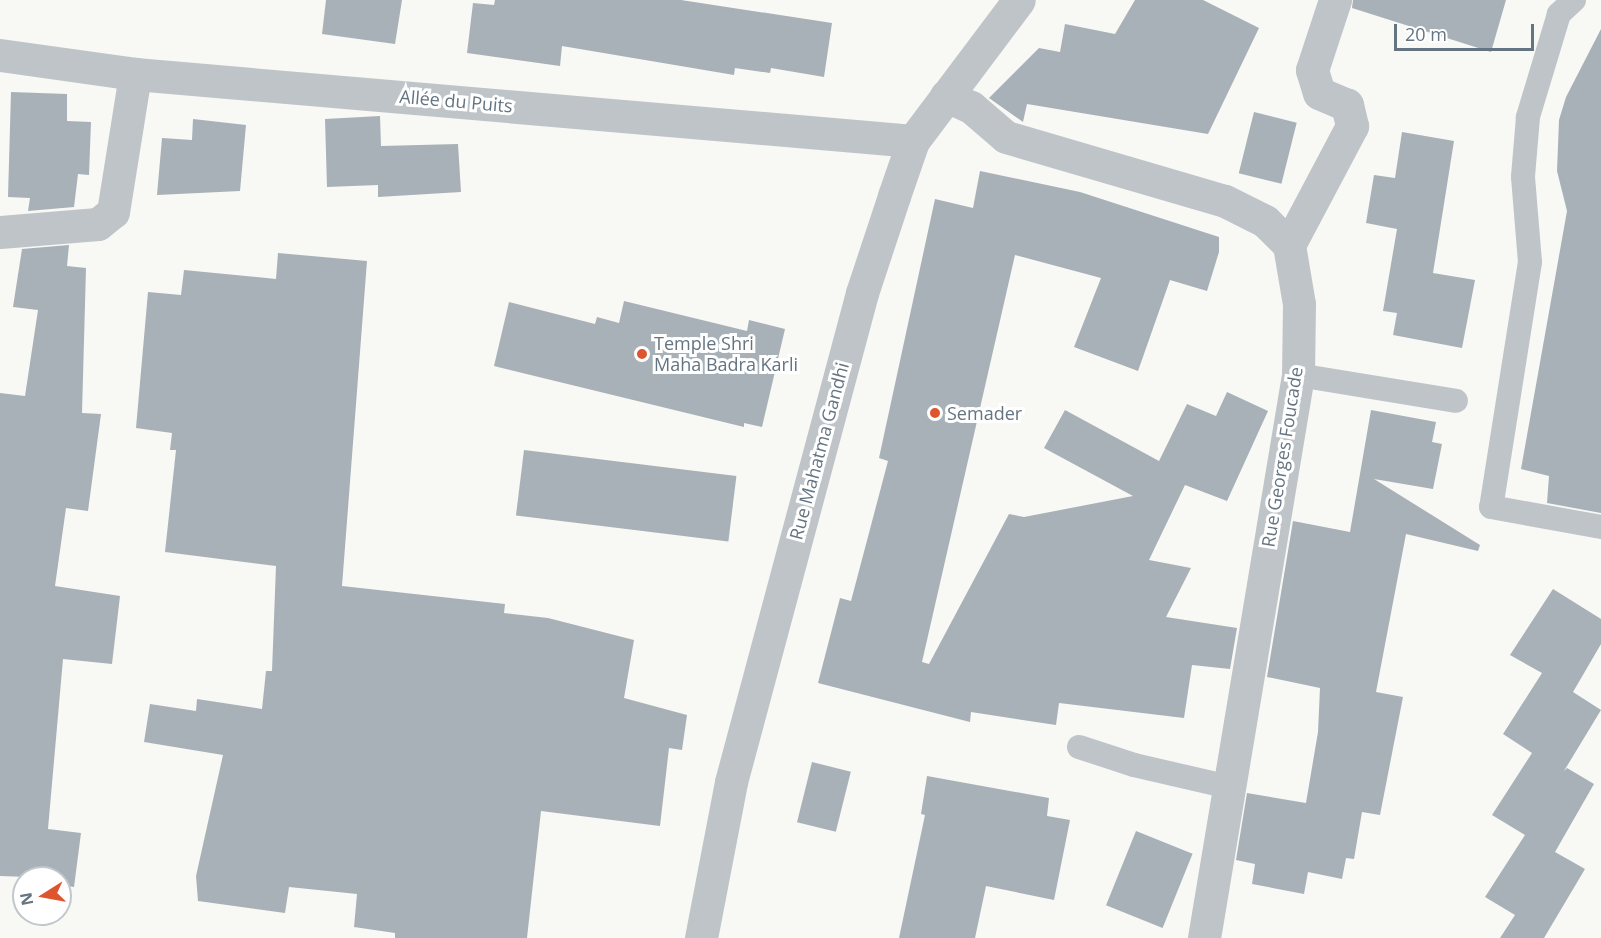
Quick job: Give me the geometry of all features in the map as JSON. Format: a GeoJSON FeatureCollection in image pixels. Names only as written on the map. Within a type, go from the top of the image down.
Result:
{"type":"FeatureCollection","features":[{"type":"Feature","properties":{"kind":"street"},"geometry":{"type":"LineString","coordinates":[[946,96],[971,107],[1006,137],[1225,201],[1265,221],[1289,245],[1352,126],[1347,105],[1319,93],[1312,70],[1335,0]]}},
{"type":"Feature","properties":{"kind":"street","name":"Rue Mahatma Gandhi"},"geometry":{"type":"LineString","coordinates":[[701,938],[734,770],[862,293],[913,141],[1014,2]]}},
{"type":"Feature","properties":{"kind":"street","name":"Allée du Puits"},"geometry":{"type":"LineString","coordinates":[[0,54],[135,74],[913,141]]}},
{"type":"Feature","properties":{"kind":"street"},"geometry":{"type":"LineString","coordinates":[[0,232],[98,224],[113,212],[135,74]]}},
{"type":"Feature","properties":{"kind":"street","name":"Rue Georges Foucade"},"geometry":{"type":"LineString","coordinates":[[1210,937],[1229,787],[1298,375],[1299,304],[1289,245]]}},
{"type":"Feature","properties":{"kind":"lane"},"geometry":{"type":"LineString","coordinates":[[1574,0],[1559,14],[1528,117],[1523,177],[1530,262],[1491,507],[1601,527]]}},
{"type":"Feature","properties":{"kind":"lane"},"geometry":{"type":"LineString","coordinates":[[1298,375],[1456,402]]}},
{"type":"Feature","properties":{"kind":"lane"},"geometry":{"type":"LineString","coordinates":[[1079,747],[1134,765],[1229,787]]}},
{"type":"Feature","properties":{"kind":"building"},"geometry":{"type":"Polygon","coordinates":[[[326,0],[402,0],[395,44],[322,34],[326,0]]]}},
{"type":"Feature","properties":{"kind":"building"},"geometry":{"type":"Polygon","coordinates":[[[495,0],[681,0],[832,23],[824,77],[771,68],[770,73],[735,68],[734,75],[562,46],[560,66],[467,53],[473,3],[494,5],[495,0]]]}},
{"type":"Feature","properties":{"kind":"building"},"geometry":{"type":"Polygon","coordinates":[[[1135,0],[1203,0],[1259,28],[1208,134],[1027,104],[1023,122],[989,98],[1039,48],[1060,52],[1065,24],[1115,34],[1135,0]]]}},
{"type":"Feature","properties":{"kind":"building"},"geometry":{"type":"Polygon","coordinates":[[[1353,0],[1506,0],[1491,52],[1352,8],[1353,0]]]}},
{"type":"Feature","properties":{"kind":"building"},"geometry":{"type":"Polygon","coordinates":[[[1601,29],[1601,513],[1547,503],[1549,476],[1521,469],[1567,211],[1557,171],[1559,120],[1566,97],[1601,29]]]}},
{"type":"Feature","properties":{"kind":"building"},"geometry":{"type":"Polygon","coordinates":[[[11,92],[67,94],[67,121],[91,122],[89,175],[78,174],[74,207],[28,211],[30,198],[8,197],[11,92]]]}},
{"type":"Feature","properties":{"kind":"building"},"geometry":{"type":"Polygon","coordinates":[[[1254,112],[1297,123],[1281,184],[1239,173],[1254,112]]]}},
{"type":"Feature","properties":{"kind":"building"},"geometry":{"type":"Polygon","coordinates":[[[380,116],[381,146],[458,144],[461,192],[378,197],[378,185],[327,187],[325,119],[380,116]]]}},
{"type":"Feature","properties":{"kind":"building"},"geometry":{"type":"Polygon","coordinates":[[[193,119],[246,125],[240,191],[157,195],[162,138],[192,140],[193,119]]]}},
{"type":"Feature","properties":{"kind":"building"},"geometry":{"type":"Polygon","coordinates":[[[1402,132],[1454,141],[1433,273],[1475,280],[1462,348],[1393,335],[1397,313],[1383,311],[1397,229],[1366,223],[1374,175],[1395,178],[1402,132]]]}},
{"type":"Feature","properties":{"kind":"building"},"geometry":{"type":"Polygon","coordinates":[[[980,171],[1080,192],[1219,237],[1219,252],[1207,291],[1170,280],[1138,371],[1074,347],[1101,278],[1015,255],[922,662],[929,664],[1009,514],[1024,517],[1133,496],[1044,448],[1065,410],[1159,461],[1187,404],[1216,416],[1227,392],[1268,411],[1227,501],[1185,485],[1149,560],[1191,568],[1166,617],[1237,628],[1230,669],[1192,665],[1184,718],[1059,703],[1056,725],[971,712],[970,722],[818,683],[840,598],[851,601],[888,461],[879,458],[935,199],[973,208],[980,171]]]}},
{"type":"Feature","properties":{"kind":"building"},"geometry":{"type":"Polygon","coordinates":[[[69,245],[67,266],[86,268],[82,413],[101,414],[88,511],[66,508],[55,586],[120,596],[112,664],[63,659],[48,829],[81,833],[74,887],[72,887],[72,866],[12,866],[12,876],[0,876],[0,393],[25,396],[38,310],[13,307],[22,249],[69,245]]]}},
{"type":"Feature","properties":{"kind":"building"},"geometry":{"type":"Polygon","coordinates":[[[278,253],[367,261],[342,586],[505,604],[504,613],[548,618],[634,640],[624,698],[687,715],[682,750],[669,748],[660,826],[541,811],[527,938],[395,938],[395,933],[354,927],[357,894],[289,887],[285,913],[198,901],[196,876],[223,755],[144,742],[150,704],[196,711],[197,699],[262,709],[266,671],[272,671],[276,566],[165,552],[176,450],[170,450],[172,433],[136,428],[148,292],[181,295],[184,270],[276,279],[278,253]]]}},
{"type":"Feature","properties":{"kind":"building"},"geometry":{"type":"Polygon","coordinates":[[[624,301],[747,331],[749,320],[785,329],[762,427],[744,423],[744,427],[494,366],[509,302],[595,324],[597,317],[619,323],[624,301]]]}},
{"type":"Feature","properties":{"kind":"building"},"geometry":{"type":"Polygon","coordinates":[[[1371,410],[1436,422],[1432,442],[1442,444],[1433,489],[1374,479],[1480,545],[1478,551],[1406,534],[1376,692],[1403,697],[1380,815],[1362,812],[1354,859],[1346,858],[1342,879],[1308,872],[1304,894],[1252,884],[1255,864],[1236,860],[1247,793],[1306,803],[1318,732],[1320,688],[1267,677],[1293,521],[1350,532],[1371,410]]]}},
{"type":"Feature","properties":{"kind":"building"},"geometry":{"type":"Polygon","coordinates":[[[524,450],[736,476],[728,542],[516,516],[524,450]]]}},
{"type":"Feature","properties":{"kind":"building"},"geometry":{"type":"Polygon","coordinates":[[[1553,589],[1601,619],[1601,644],[1573,692],[1601,710],[1564,771],[1567,768],[1594,784],[1555,852],[1585,869],[1544,938],[1500,938],[1515,915],[1485,897],[1525,835],[1492,815],[1532,753],[1503,734],[1542,673],[1510,655],[1553,589]]]}},
{"type":"Feature","properties":{"kind":"building"},"geometry":{"type":"Polygon","coordinates":[[[812,762],[851,772],[836,832],[797,822],[812,762]]]}},
{"type":"Feature","properties":{"kind":"building"},"geometry":{"type":"Polygon","coordinates":[[[927,776],[1049,798],[1047,816],[1070,820],[1054,900],[986,886],[975,938],[899,938],[925,815],[921,814],[927,776]]]}},
{"type":"Feature","properties":{"kind":"building"},"geometry":{"type":"Polygon","coordinates":[[[1136,831],[1193,854],[1163,928],[1106,905],[1136,831]]]}},
{"type":"Feature","properties":{"kind":"place","name":"Temple Shri Maha Badra Karli"},"geometry":{"type":"Point","coordinates":[642,354]}},
{"type":"Feature","properties":{"kind":"place","name":"Semader"},"geometry":{"type":"Point","coordinates":[935,413]}}]}
